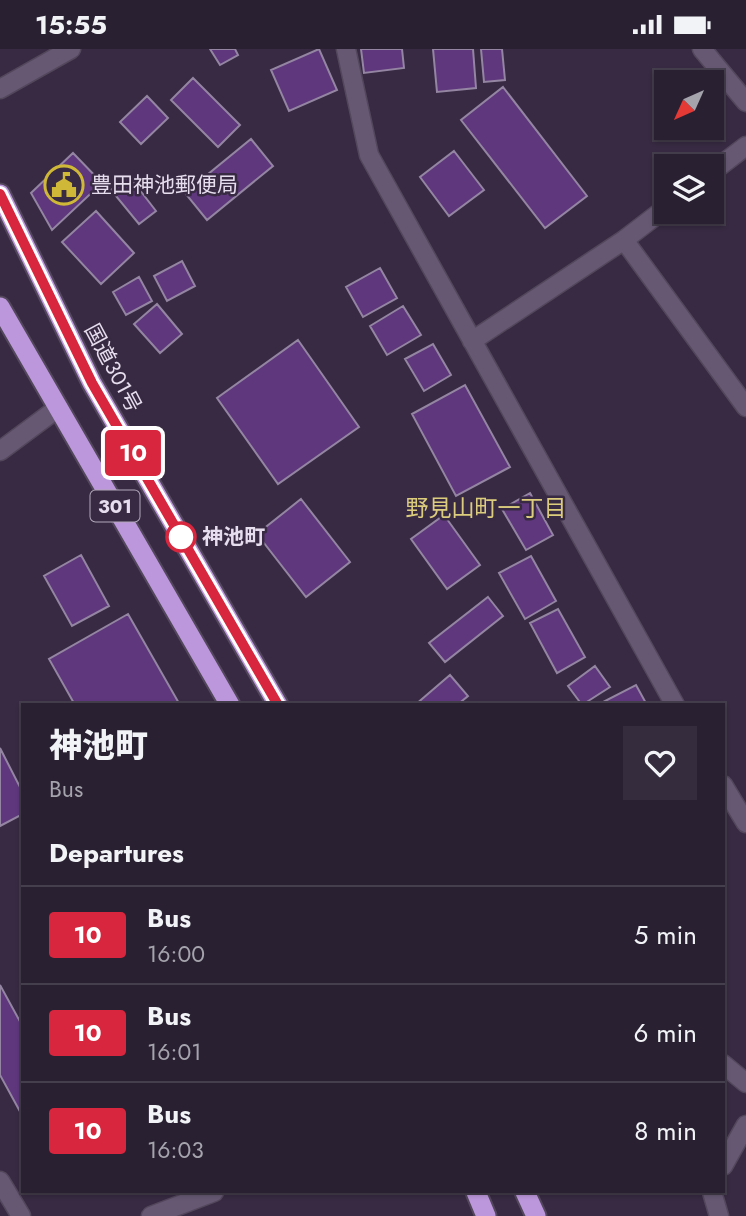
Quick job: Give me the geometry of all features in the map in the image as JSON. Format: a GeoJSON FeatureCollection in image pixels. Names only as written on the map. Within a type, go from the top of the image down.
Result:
{"type":"FeatureCollection","features":[{"type":"Feature","properties":{"kind":"highway","name":"国道301号"},"geometry":{"type":"LineString","coordinates":[[0,194],[92,383],[277,703]]}},
{"type":"Feature","properties":{"kind":"highway","name":"301"},"geometry":{"type":"LineString","coordinates":[[0,307],[229,703]]}},
{"type":"Feature","properties":{"kind":"highway"},"geometry":{"type":"LineString","coordinates":[[476,1193],[486,1216]]}},
{"type":"Feature","properties":{"kind":"highway"},"geometry":{"type":"LineString","coordinates":[[525,1193],[536,1216]]}},
{"type":"Feature","properties":{"kind":"street"},"geometry":{"type":"LineString","coordinates":[[0,89],[71,49]]}},
{"type":"Feature","properties":{"kind":"street"},"geometry":{"type":"LineString","coordinates":[[345,49],[369,155],[674,703]]}},
{"type":"Feature","properties":{"kind":"street"},"geometry":{"type":"LineString","coordinates":[[702,49],[746,102]]}},
{"type":"Feature","properties":{"kind":"street"},"geometry":{"type":"LineString","coordinates":[[724,163],[746,146]]}},
{"type":"Feature","properties":{"kind":"street"},"geometry":{"type":"LineString","coordinates":[[472,341],[624,240],[654,217]]}},
{"type":"Feature","properties":{"kind":"street"},"geometry":{"type":"LineString","coordinates":[[624,240],[746,407]]}},
{"type":"Feature","properties":{"kind":"street"},"geometry":{"type":"LineString","coordinates":[[0,451],[58,408]]}},
{"type":"Feature","properties":{"kind":"street"},"geometry":{"type":"LineString","coordinates":[[725,788],[746,823]]}},
{"type":"Feature","properties":{"kind":"street"},"geometry":{"type":"LineString","coordinates":[[725,1066],[746,1083]]}},
{"type":"Feature","properties":{"kind":"street"},"geometry":{"type":"LineString","coordinates":[[725,1162],[746,1125]]}},
{"type":"Feature","properties":{"kind":"street"},"geometry":{"type":"LineString","coordinates":[[0,1181],[21,1216]]}},
{"type":"Feature","properties":{"kind":"street"},"geometry":{"type":"LineString","coordinates":[[151,1216],[211,1193]]}},
{"type":"Feature","properties":{"kind":"street"},"geometry":{"type":"LineString","coordinates":[[712,1193],[719,1216]]}},
{"type":"Feature","properties":{"kind":"building"},"geometry":{"type":"Polygon","coordinates":[[[210,49],[235,49],[238,55],[220,65],[210,49]]]}},
{"type":"Feature","properties":{"kind":"building"},"geometry":{"type":"Polygon","coordinates":[[[319,49],[337,90],[289,111],[271,70],[319,49]]]}},
{"type":"Feature","properties":{"kind":"building"},"geometry":{"type":"Polygon","coordinates":[[[361,49],[402,49],[404,68],[364,73],[361,49]]]}},
{"type":"Feature","properties":{"kind":"building"},"geometry":{"type":"Polygon","coordinates":[[[433,49],[473,49],[476,88],[437,92],[433,49]]]}},
{"type":"Feature","properties":{"kind":"building"},"geometry":{"type":"Polygon","coordinates":[[[481,49],[502,49],[505,80],[484,82],[481,49]]]}},
{"type":"Feature","properties":{"kind":"building"},"geometry":{"type":"Polygon","coordinates":[[[193,78],[240,125],[218,147],[171,100],[193,78]]]}},
{"type":"Feature","properties":{"kind":"building"},"geometry":{"type":"Polygon","coordinates":[[[503,87],[587,196],[545,228],[461,120],[503,87]]]}},
{"type":"Feature","properties":{"kind":"building"},"geometry":{"type":"Polygon","coordinates":[[[147,96],[168,118],[141,144],[120,122],[147,96]]]}},
{"type":"Feature","properties":{"kind":"building"},"geometry":{"type":"Polygon","coordinates":[[[251,139],[273,166],[207,220],[185,193],[251,139]]]}},
{"type":"Feature","properties":{"kind":"building"},"geometry":{"type":"Polygon","coordinates":[[[454,151],[484,190],[449,216],[420,177],[454,151]]]}},
{"type":"Feature","properties":{"kind":"building"},"geometry":{"type":"Polygon","coordinates":[[[73,153],[102,183],[52,230],[31,193],[73,153]]]}},
{"type":"Feature","properties":{"kind":"building"},"geometry":{"type":"Polygon","coordinates":[[[129,176],[156,211],[139,224],[111,190],[129,176]]]}},
{"type":"Feature","properties":{"kind":"building"},"geometry":{"type":"Polygon","coordinates":[[[96,211],[134,253],[101,284],[62,242],[96,211]]]}},
{"type":"Feature","properties":{"kind":"building"},"geometry":{"type":"Polygon","coordinates":[[[182,261],[195,286],[167,301],[154,276],[182,261]]]}},
{"type":"Feature","properties":{"kind":"building"},"geometry":{"type":"Polygon","coordinates":[[[380,268],[397,298],[363,317],[346,287],[380,268]]]}},
{"type":"Feature","properties":{"kind":"building"},"geometry":{"type":"Polygon","coordinates":[[[139,277],[152,301],[126,315],[113,292],[139,277]]]}},
{"type":"Feature","properties":{"kind":"building"},"geometry":{"type":"Polygon","coordinates":[[[157,304],[182,334],[160,353],[134,324],[157,304]]]}},
{"type":"Feature","properties":{"kind":"building"},"geometry":{"type":"Polygon","coordinates":[[[403,306],[421,335],[387,355],[370,326],[403,306]]]}},
{"type":"Feature","properties":{"kind":"building"},"geometry":{"type":"Polygon","coordinates":[[[298,340],[359,427],[278,484],[217,398],[298,340]]]}},
{"type":"Feature","properties":{"kind":"building"},"geometry":{"type":"Polygon","coordinates":[[[433,344],[451,375],[424,391],[405,359],[433,344]]]}},
{"type":"Feature","properties":{"kind":"building"},"geometry":{"type":"Polygon","coordinates":[[[465,385],[510,467],[456,496],[412,414],[465,385]]]}},
{"type":"Feature","properties":{"kind":"building"},"geometry":{"type":"Polygon","coordinates":[[[530,493],[553,535],[526,550],[502,509],[530,493]]]}},
{"type":"Feature","properties":{"kind":"building"},"geometry":{"type":"Polygon","coordinates":[[[301,499],[350,562],[306,597],[257,534],[301,499]]]}},
{"type":"Feature","properties":{"kind":"building"},"geometry":{"type":"Polygon","coordinates":[[[444,515],[480,565],[447,589],[411,539],[444,515]]]}},
{"type":"Feature","properties":{"kind":"building"},"geometry":{"type":"Polygon","coordinates":[[[81,555],[109,606],[72,626],[44,576],[81,555]]]}},
{"type":"Feature","properties":{"kind":"building"},"geometry":{"type":"Polygon","coordinates":[[[531,556],[556,601],[525,619],[499,573],[531,556]]]}},
{"type":"Feature","properties":{"kind":"building"},"geometry":{"type":"Polygon","coordinates":[[[488,597],[503,616],[445,662],[429,643],[488,597]]]}},
{"type":"Feature","properties":{"kind":"building"},"geometry":{"type":"Polygon","coordinates":[[[558,609],[585,657],[557,673],[530,623],[558,609]]]}},
{"type":"Feature","properties":{"kind":"building"},"geometry":{"type":"Polygon","coordinates":[[[128,614],[179,703],[74,703],[49,659],[128,614]]]}},
{"type":"Feature","properties":{"kind":"building"},"geometry":{"type":"Polygon","coordinates":[[[595,666],[610,687],[585,703],[581,703],[568,686],[595,666]]]}},
{"type":"Feature","properties":{"kind":"building"},"geometry":{"type":"Polygon","coordinates":[[[450,675],[468,696],[459,703],[417,703],[450,675]]]}},
{"type":"Feature","properties":{"kind":"building"},"geometry":{"type":"Polygon","coordinates":[[[636,685],[646,703],[603,703],[636,685]]]}},
{"type":"Feature","properties":{"kind":"building"},"geometry":{"type":"Polygon","coordinates":[[[0,748],[21,789],[21,815],[0,826],[0,748]]]}},
{"type":"Feature","properties":{"kind":"building"},"geometry":{"type":"Polygon","coordinates":[[[0,985],[21,1023],[21,1113],[0,1075],[0,985]]]}},
{"type":"Feature","properties":{"kind":"bus line","name":"10"},"geometry":{"type":"LineString","coordinates":[[0,194],[92,383],[277,703]]}},
{"type":"Feature","properties":{"kind":"place","name":"豊田神池郵便局"},"geometry":{"type":"Point","coordinates":[64,185]}},
{"type":"Feature","properties":{"kind":"place","name":"神池町"},"geometry":{"type":"Point","coordinates":[181,537]}},
{"type":"Feature","properties":{"kind":"district","name":"野見山町一丁目"},"geometry":{"type":"Point","coordinates":[486,508]}}]}
